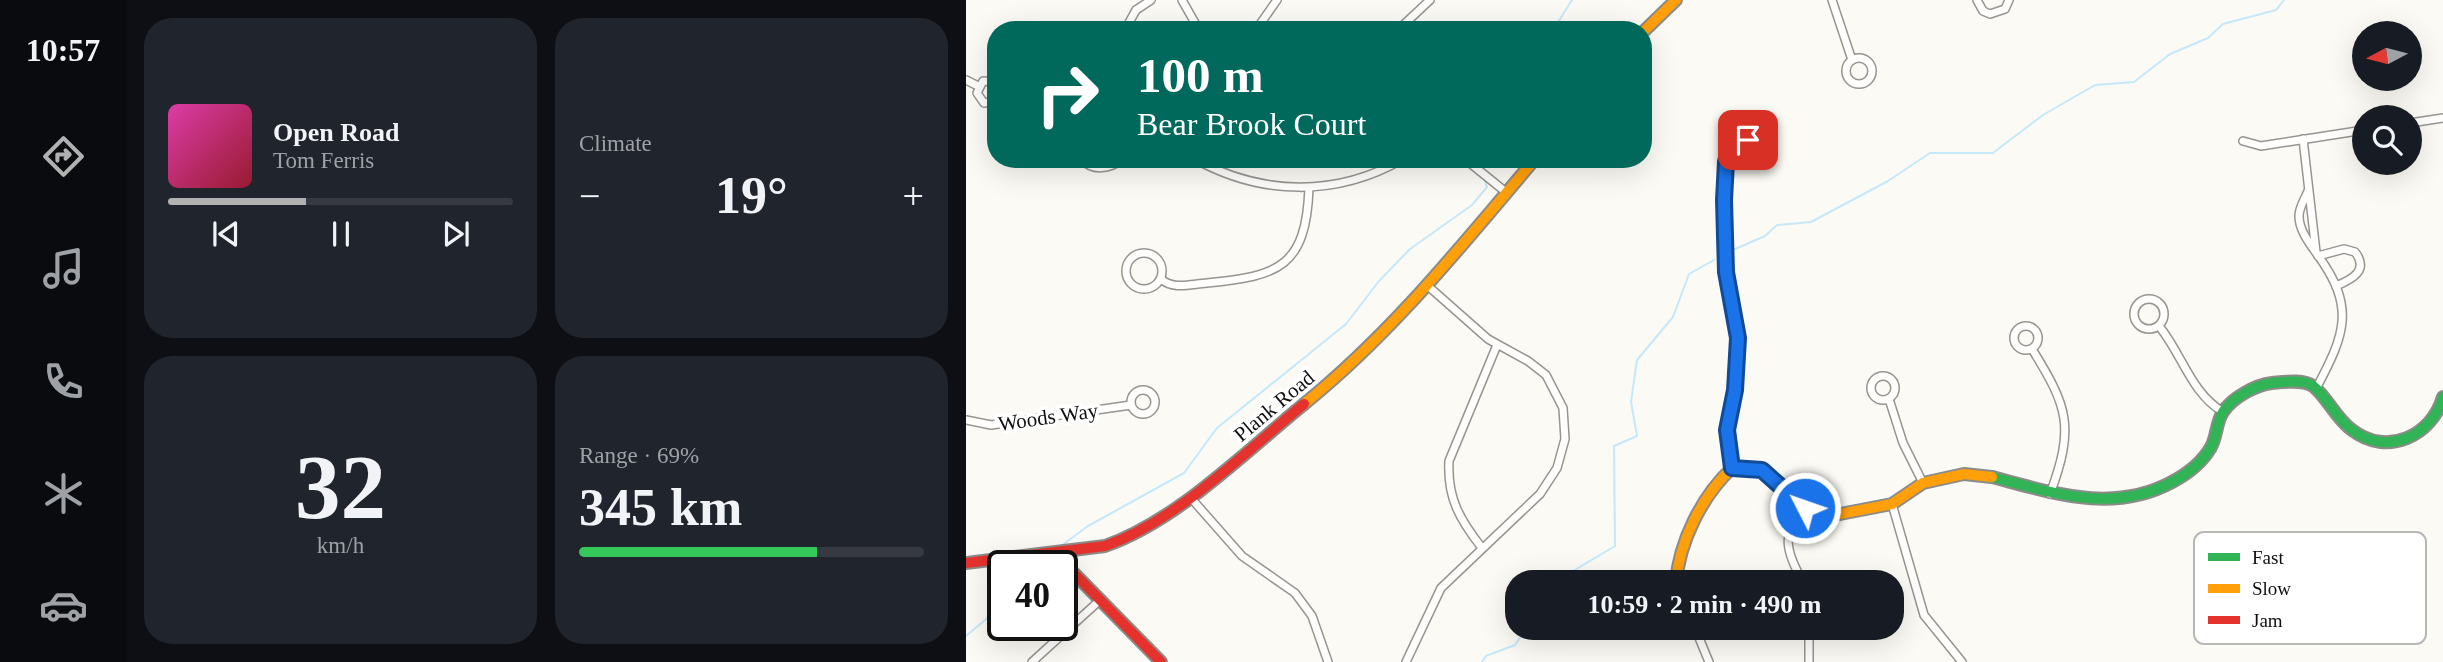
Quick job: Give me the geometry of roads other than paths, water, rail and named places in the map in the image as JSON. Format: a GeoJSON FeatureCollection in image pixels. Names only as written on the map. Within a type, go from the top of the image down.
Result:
{"type":"FeatureCollection","features":[{"type":"Feature","properties":{"kind":"street"},"geometry":{"type":"LineString","coordinates":[[1130,21],[1136,10],[1151,0]]}},
{"type":"Feature","properties":{"kind":"street"},"geometry":{"type":"LineString","coordinates":[[1182,0],[1194,21]]}},
{"type":"Feature","properties":{"kind":"street"},"geometry":{"type":"LineString","coordinates":[[1262,21],[1277,0]]}},
{"type":"Feature","properties":{"kind":"street"},"geometry":{"type":"LineString","coordinates":[[1408,21],[1430,0]]}},
{"type":"Feature","properties":{"kind":"street"},"geometry":{"type":"LineString","coordinates":[[1652,23],[1676,0]]}},
{"type":"Feature","properties":{"kind":"street"},"geometry":{"type":"LineString","coordinates":[[1832,0],[1852,60]]}},
{"type":"Feature","properties":{"kind":"street"},"geometry":{"type":"LineString","coordinates":[[1977,0],[1983,11],[1990,14],[2005,9],[2009,0]]}},
{"type":"Feature","properties":{"kind":"street"},"geometry":{"type":"LineString","coordinates":[[966,80],[978,86]]}},
{"type":"Feature","properties":{"kind":"street"},"geometry":{"type":"LineString","coordinates":[[978,86],[987,80]]}},
{"type":"Feature","properties":{"kind":"street"},"geometry":{"type":"LineString","coordinates":[[978,86],[978,96],[981,101],[987,101]]}},
{"type":"Feature","properties":{"kind":"street"},"geometry":{"type":"LineString","coordinates":[[2422,121],[2443,118]]}},
{"type":"Feature","properties":{"kind":"street"},"geometry":{"type":"LineString","coordinates":[[2243,141],[2261,146],[2352,132]]}},
{"type":"Feature","properties":{"kind":"street"},"geometry":{"type":"LineString","coordinates":[[2303,139],[2317,254]]}},
{"type":"Feature","properties":{"kind":"street"},"geometry":{"type":"LineString","coordinates":[[1730,147],[1726,162],[1724,200],[1726,272],[1738,338],[1735,390],[1727,430],[1732,468]]}},
{"type":"Feature","properties":{"kind":"street"},"geometry":{"type":"LineString","coordinates":[[1215,168],[1242,180],[1309,188],[1359,180],[1384,168]]}},
{"type":"Feature","properties":{"kind":"street"},"geometry":{"type":"LineString","coordinates":[[1476,168],[1507,193]]}},
{"type":"Feature","properties":{"kind":"street","name":"Plank Road"},"geometry":{"type":"LineString","coordinates":[[1074,550],[1125,539],[1190,497],[1350,368],[1428,286],[1528,168]]}},
{"type":"Feature","properties":{"kind":"street"},"geometry":{"type":"LineString","coordinates":[[1161,279],[1174,286],[1238,280],[1261,276],[1281,266],[1297,248],[1304,231],[1309,188]]}},
{"type":"Feature","properties":{"kind":"street"},"geometry":{"type":"LineString","coordinates":[[2308,191],[2299,215],[2304,233],[2336,286],[2343,310],[2342,335],[2317,387]]}},
{"type":"Feature","properties":{"kind":"street"},"geometry":{"type":"LineString","coordinates":[[2317,254],[2344,249],[2355,252],[2359,257],[2361,266],[2358,274],[2336,286]]}},
{"type":"Feature","properties":{"kind":"street"},"geometry":{"type":"LineString","coordinates":[[1141,253],[1155,256],[1163,268],[1161,279],[1151,288],[1137,288],[1126,275],[1129,261],[1141,253]]}},
{"type":"Feature","properties":{"kind":"street"},"geometry":{"type":"LineString","coordinates":[[1406,662],[1441,589],[1541,495],[1557,468],[1565,439],[1563,408],[1552,383],[1538,367],[1497,345],[1428,286]]}},
{"type":"Feature","properties":{"kind":"street"},"geometry":{"type":"LineString","coordinates":[[2147,299],[2160,304],[2164,317],[2159,326],[2148,330],[2138,325],[2134,315],[2138,304],[2147,299]]}},
{"type":"Feature","properties":{"kind":"street"},"geometry":{"type":"LineString","coordinates":[[2159,326],[2174,343],[2202,396],[2223,412]]}},
{"type":"Feature","properties":{"kind":"street"},"geometry":{"type":"LineString","coordinates":[[1482,548],[1460,520],[1454,506],[1448,477],[1449,461],[1497,345]]}},
{"type":"Feature","properties":{"kind":"street"},"geometry":{"type":"LineString","coordinates":[[2032,349],[2064,407],[2063,446],[2050,494]]}},
{"type":"Feature","properties":{"kind":"street"},"geometry":{"type":"LineString","coordinates":[[1679,570],[1703,504],[1716,482],[1732,468],[1762,470],[1800,505],[1840,514],[1892,504],[1923,483],[1964,474],[1985,475],[2050,494],[2104,501],[2139,496],[2174,484],[2203,460],[2221,424],[2223,412],[2246,392],[2263,383],[2290,381],[2317,387],[2351,430],[2371,440],[2385,442],[2408,439],[2422,432],[2438,415],[2443,397]]}},
{"type":"Feature","properties":{"kind":"street"},"geometry":{"type":"LineString","coordinates":[[1889,399],[1903,443],[1923,483]]}},
{"type":"Feature","properties":{"kind":"street","name":"Woods Way"},"geometry":{"type":"LineString","coordinates":[[966,420],[991,425],[1131,405]]}},
{"type":"Feature","properties":{"kind":"street"},"geometry":{"type":"LineString","coordinates":[[1190,497],[1242,556],[1294,593],[1312,616],[1328,662]]}},
{"type":"Feature","properties":{"kind":"street"},"geometry":{"type":"LineString","coordinates":[[1892,504],[1924,615],[1962,662]]}},
{"type":"Feature","properties":{"kind":"street"},"geometry":{"type":"LineString","coordinates":[[1798,570],[1787,545],[1786,535],[1800,505]]}},
{"type":"Feature","properties":{"kind":"street","name":"Plank Road"},"geometry":{"type":"LineString","coordinates":[[966,563],[987,561]]}},
{"type":"Feature","properties":{"kind":"street"},"geometry":{"type":"LineString","coordinates":[[1078,579],[1161,662]]}},
{"type":"Feature","properties":{"kind":"street"},"geometry":{"type":"LineString","coordinates":[[1032,662],[1099,601]]}},
{"type":"Feature","properties":{"kind":"street"},"geometry":{"type":"LineString","coordinates":[[1700,640],[1709,662]]}},
{"type":"Feature","properties":{"kind":"street"},"geometry":{"type":"LineString","coordinates":[[1809,640],[1809,662]]}},
{"type":"Feature","properties":{"kind":"waterway"},"geometry":{"type":"LineString","coordinates":[[1559,21],[1572,0]]}},
{"type":"Feature","properties":{"kind":"waterway"},"geometry":{"type":"LineString","coordinates":[[1735,249],[1765,236],[1777,225],[1811,222],[1888,181],[1930,153],[1993,153],[2043,115],[2095,85],[2134,82],[2170,54],[2208,38],[2223,24],[2276,10],[2284,0]]}},
{"type":"Feature","properties":{"kind":"waterway"},"geometry":{"type":"LineString","coordinates":[[1061,546],[1088,526],[1184,473],[1217,428],[1346,324],[1379,281],[1410,249],[1472,205],[1487,187],[1485,181]]}},
{"type":"Feature","properties":{"kind":"waterway"},"geometry":{"type":"LineString","coordinates":[[1575,570],[1615,546],[1614,446],[1637,436],[1631,402],[1637,360],[1673,317],[1689,274],[1714,260]]}},
{"type":"Feature","properties":{"kind":"waterway"},"geometry":{"type":"LineString","coordinates":[[966,636],[987,618]]}},
{"type":"Feature","properties":{"kind":"waterway"},"geometry":{"type":"LineString","coordinates":[[1482,662],[1486,656],[1515,645],[1519,640]]}}]}
